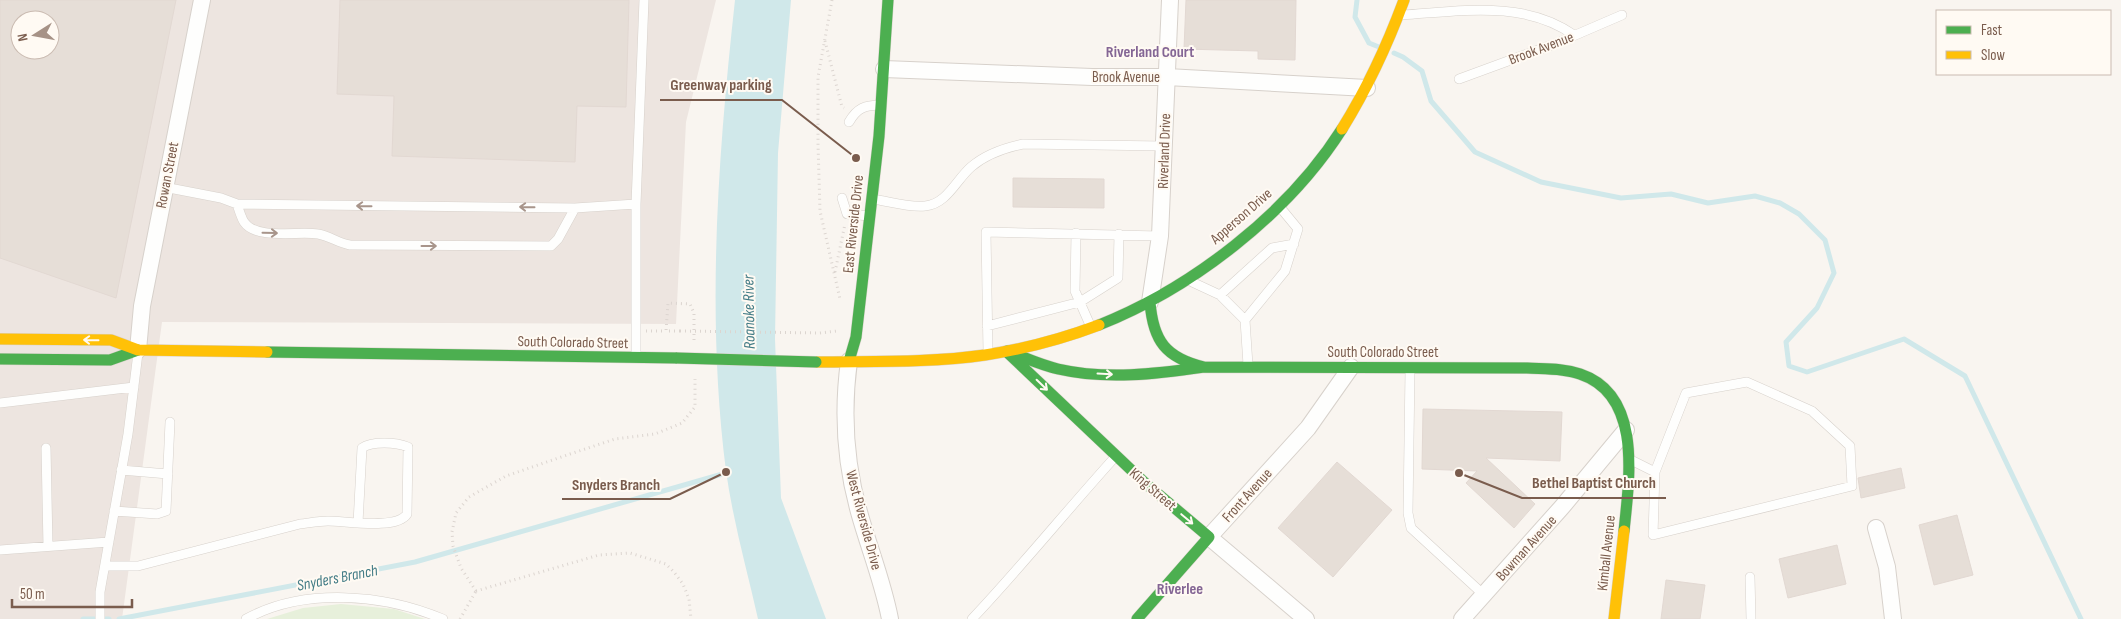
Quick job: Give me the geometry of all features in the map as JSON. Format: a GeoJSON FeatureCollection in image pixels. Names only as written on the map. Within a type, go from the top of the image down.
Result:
{"type":"FeatureCollection","features":[{"type":"Feature","properties":{"kind":"main road","name":"East Riverside Drive"},"geometry":{"type":"LineString","coordinates":[[849,361],[856,337],[871,199],[881,105],[888,0]]}},
{"type":"Feature","properties":{"kind":"main road","name":"Apperson Drive"},"geometry":{"type":"LineString","coordinates":[[1007,351],[1091,328],[1150,302],[1187,280],[1235,244],[1278,205],[1332,143],[1381,64],[1400,16],[1404,0]]}},
{"type":"Feature","properties":{"kind":"main road","name":"South Colorado Street"},"geometry":{"type":"LineString","coordinates":[[1150,302],[1155,331],[1161,344],[1180,360],[1204,367],[1410,367],[1568,370],[1598,382],[1614,398],[1622,412],[1626,430]]}},
{"type":"Feature","properties":{"kind":"main road","name":"South Colorado Street"},"geometry":{"type":"LineString","coordinates":[[0,339],[111,340],[138,350],[677,358],[816,362],[920,361],[1007,351]]}},
{"type":"Feature","properties":{"kind":"main road","name":"South Colorado Street"},"geometry":{"type":"LineString","coordinates":[[0,359],[110,360],[138,350]]}},
{"type":"Feature","properties":{"kind":"main road"},"geometry":{"type":"LineString","coordinates":[[1007,351],[1059,370],[1103,374],[1149,376],[1204,367]]}},
{"type":"Feature","properties":{"kind":"main road","name":"King Street"},"geometry":{"type":"LineString","coordinates":[[1007,351],[1116,456],[1209,537]]}},
{"type":"Feature","properties":{"kind":"main road","name":"Kimball Avenue"},"geometry":{"type":"LineString","coordinates":[[1614,619],[1629,486],[1626,430]]}},
{"type":"Feature","properties":{"kind":"main road","name":"Front Avenue"},"geometry":{"type":"LineString","coordinates":[[1137,619],[1209,537]]}},
{"type":"Feature","properties":{"kind":"street","name":"Rowan Street"},"geometry":{"type":"LineString","coordinates":[[138,350],[142,306],[202,0]]}},
{"type":"Feature","properties":{"kind":"street","name":"Riverland Drive"},"geometry":{"type":"LineString","coordinates":[[1150,302],[1160,236],[1170,0]]}},
{"type":"Feature","properties":{"kind":"street","name":"Brook Avenue"},"geometry":{"type":"LineString","coordinates":[[884,69],[1092,77],[1167,77],[1367,88]]}},
{"type":"Feature","properties":{"kind":"street","name":"West Riverside Drive"},"geometry":{"type":"LineString","coordinates":[[849,361],[844,397],[844,427],[850,474],[859,513],[886,597],[890,619]]}},
{"type":"Feature","properties":{"kind":"street","name":"Front Avenue"},"geometry":{"type":"LineString","coordinates":[[1209,537],[1308,428],[1351,367]]}},
{"type":"Feature","properties":{"kind":"street","name":"Bowman Avenue"},"geometry":{"type":"LineString","coordinates":[[1462,619],[1562,507],[1626,430]]}},
{"type":"Feature","properties":{"kind":"street"},"geometry":{"type":"LineString","coordinates":[[1876,528],[1887,567],[1893,619]]}},
{"type":"Feature","properties":{"kind":"street","name":"King Street"},"geometry":{"type":"LineString","coordinates":[[1209,537],[1303,618]]}},
{"type":"Feature","properties":{"kind":"lane"},"geometry":{"type":"LineString","coordinates":[[636,358],[636,204],[644,0]]}},
{"type":"Feature","properties":{"kind":"lane"},"geometry":{"type":"LineString","coordinates":[[1400,16],[1493,6],[1513,6],[1533,11],[1552,19],[1574,35]]}},
{"type":"Feature","properties":{"kind":"lane","name":"Brook Avenue"},"geometry":{"type":"LineString","coordinates":[[1459,79],[1574,35],[1622,14]]}},
{"type":"Feature","properties":{"kind":"lane"},"geometry":{"type":"LineString","coordinates":[[851,118],[866,104],[881,105]]}},
{"type":"Feature","properties":{"kind":"lane"},"geometry":{"type":"LineString","coordinates":[[871,199],[925,206],[936,203],[946,196],[970,167],[986,156],[1004,148],[1023,144],[1164,146]]}},
{"type":"Feature","properties":{"kind":"lane"},"geometry":{"type":"LineString","coordinates":[[164,187],[221,198],[237,204],[575,208],[636,204]]}},
{"type":"Feature","properties":{"kind":"lane"},"geometry":{"type":"LineString","coordinates":[[842,198],[847,214],[869,216]]}},
{"type":"Feature","properties":{"kind":"lane"},"geometry":{"type":"LineString","coordinates":[[237,204],[244,223],[256,232],[317,234],[330,236],[336,242],[350,245],[552,246],[558,239],[575,208]]}},
{"type":"Feature","properties":{"kind":"lane"},"geometry":{"type":"LineString","coordinates":[[1245,320],[1285,271],[1294,244],[1298,229],[1278,205]]}},
{"type":"Feature","properties":{"kind":"lane"},"geometry":{"type":"LineString","coordinates":[[988,354],[986,232],[1160,236]]}},
{"type":"Feature","properties":{"kind":"lane"},"geometry":{"type":"LineString","coordinates":[[1076,233],[1075,291],[1091,328]]}},
{"type":"Feature","properties":{"kind":"lane"},"geometry":{"type":"LineString","coordinates":[[987,326],[1080,302],[1118,278],[1119,234]]}},
{"type":"Feature","properties":{"kind":"lane"},"geometry":{"type":"LineString","coordinates":[[1220,296],[1272,248],[1294,244]]}},
{"type":"Feature","properties":{"kind":"lane"},"geometry":{"type":"LineString","coordinates":[[1187,280],[1220,296],[1245,320],[1248,367]]}},
{"type":"Feature","properties":{"kind":"lane"},"geometry":{"type":"LineString","coordinates":[[100,619],[99,608],[134,387],[138,350]]}},
{"type":"Feature","properties":{"kind":"lane"},"geometry":{"type":"LineString","coordinates":[[1410,367],[1408,514],[1411,528],[1484,595]]}},
{"type":"Feature","properties":{"kind":"lane"},"geometry":{"type":"LineString","coordinates":[[1747,382],[1812,411],[1850,446],[1852,486],[1654,534],[1655,472],[1686,393],[1747,382]]}},
{"type":"Feature","properties":{"kind":"lane"},"geometry":{"type":"LineString","coordinates":[[0,403],[134,387]]}},
{"type":"Feature","properties":{"kind":"lane"},"geometry":{"type":"LineString","coordinates":[[114,511],[157,514],[166,511],[170,422]]}},
{"type":"Feature","properties":{"kind":"lane"},"geometry":{"type":"LineString","coordinates":[[105,566],[138,566],[300,524],[328,521],[358,522],[396,523],[404,519],[407,514],[408,447],[401,444],[368,444],[362,448],[360,454],[358,522]]}},
{"type":"Feature","properties":{"kind":"lane"},"geometry":{"type":"LineString","coordinates":[[46,448],[48,546]]}},
{"type":"Feature","properties":{"kind":"lane"},"geometry":{"type":"LineString","coordinates":[[972,619],[1031,557],[1072,505],[1116,456]]}},
{"type":"Feature","properties":{"kind":"lane"},"geometry":{"type":"LineString","coordinates":[[1629,458],[1655,472]]}},
{"type":"Feature","properties":{"kind":"lane"},"geometry":{"type":"LineString","coordinates":[[121,470],[168,474]]}},
{"type":"Feature","properties":{"kind":"lane"},"geometry":{"type":"LineString","coordinates":[[0,550],[109,542]]}},
{"type":"Feature","properties":{"kind":"lane"},"geometry":{"type":"LineString","coordinates":[[1750,577],[1751,619]]}},
{"type":"Feature","properties":{"kind":"lane"},"geometry":{"type":"LineString","coordinates":[[246,619],[280,605],[339,598],[398,604],[443,619]]}},
{"type":"Feature","properties":{"kind":"path"},"geometry":{"type":"LineString","coordinates":[[832,0],[818,77],[820,211],[841,304]]}},
{"type":"Feature","properties":{"kind":"path"},"geometry":{"type":"LineString","coordinates":[[825,39],[842,107],[851,118]]}},
{"type":"Feature","properties":{"kind":"path"},"geometry":{"type":"LineString","coordinates":[[834,275],[847,214]]}},
{"type":"Feature","properties":{"kind":"path"},"geometry":{"type":"LineString","coordinates":[[666,331],[668,303],[690,304],[694,313],[694,341]]}},
{"type":"Feature","properties":{"kind":"path"},"geometry":{"type":"LineString","coordinates":[[635,332],[820,333],[835,332],[840,328]]}},
{"type":"Feature","properties":{"kind":"path"},"geometry":{"type":"LineString","coordinates":[[476,592],[461,568],[453,546],[452,532],[456,513],[470,497],[506,476],[615,439],[655,434],[682,423],[695,407],[694,369]]}},
{"type":"Feature","properties":{"kind":"path"},"geometry":{"type":"LineString","coordinates":[[460,619],[476,592],[599,555],[630,553],[666,564],[674,572],[683,584],[689,598],[691,619]]}},
{"type":"Feature","properties":{"kind":"shaded area"},"geometry":{"type":"Polygon","coordinates":[[[0,0],[716,0],[686,122],[676,324],[162,322],[122,619],[0,619],[0,0]]]}},
{"type":"Feature","properties":{"kind":"green space"},"geometry":{"type":"Polygon","coordinates":[[[341,604],[394,609],[425,619],[267,619],[303,608],[341,604]]]}},
{"type":"Feature","properties":{"kind":"water","name":"Roanoke River"},"geometry":{"type":"Polygon","coordinates":[[[735,0],[791,0],[778,153],[775,339],[781,498],[826,619],[758,619],[736,527],[726,471],[717,353],[717,235],[719,176],[735,0]]]}},
{"type":"Feature","properties":{"kind":"building"},"geometry":{"type":"Polygon","coordinates":[[[0,0],[176,0],[116,298],[0,258],[0,0]]]}},
{"type":"Feature","properties":{"kind":"building"},"geometry":{"type":"Polygon","coordinates":[[[340,0],[629,0],[626,107],[577,106],[575,162],[392,156],[394,96],[337,94],[340,0]]]}},
{"type":"Feature","properties":{"kind":"building"},"geometry":{"type":"Polygon","coordinates":[[[1186,0],[1296,0],[1295,60],[1258,59],[1258,51],[1184,49],[1186,0]]]}},
{"type":"Feature","properties":{"kind":"building"},"geometry":{"type":"Polygon","coordinates":[[[1013,178],[1104,179],[1104,208],[1013,207],[1013,178]]]}},
{"type":"Feature","properties":{"kind":"building"},"geometry":{"type":"Polygon","coordinates":[[[1423,409],[1562,412],[1560,461],[1486,458],[1535,504],[1514,528],[1466,483],[1477,471],[1422,469],[1423,409]]]}},
{"type":"Feature","properties":{"kind":"building"},"geometry":{"type":"Polygon","coordinates":[[[1337,462],[1392,510],[1333,577],[1278,528],[1337,462]]]}},
{"type":"Feature","properties":{"kind":"building"},"geometry":{"type":"Polygon","coordinates":[[[1901,468],[1905,488],[1861,498],[1858,478],[1901,468]]]}},
{"type":"Feature","properties":{"kind":"building"},"geometry":{"type":"Polygon","coordinates":[[[1957,515],[1973,575],[1934,585],[1919,525],[1957,515]]]}},
{"type":"Feature","properties":{"kind":"building"},"geometry":{"type":"Polygon","coordinates":[[[1837,545],[1846,584],[1788,598],[1779,559],[1837,545]]]}},
{"type":"Feature","properties":{"kind":"building"},"geometry":{"type":"Polygon","coordinates":[[[1666,580],[1705,585],[1700,619],[1661,619],[1666,580]]]}},
{"type":"Feature","properties":{"kind":"waterway"},"geometry":{"type":"LineString","coordinates":[[1357,0],[1355,17],[1369,43],[1379,47]]}},
{"type":"Feature","properties":{"kind":"waterway"},"geometry":{"type":"LineString","coordinates":[[1394,53],[1403,57],[1422,71],[1431,101],[1475,152],[1541,182],[1621,198],[1671,194],[1708,203],[1755,196],[1780,203],[1799,214],[1825,240],[1834,273],[1817,308],[1786,342],[1789,366],[1807,372],[1904,339],[1965,376],[2081,619]]}},
{"type":"Feature","properties":{"kind":"waterway","name":"Snyders Branch"},"geometry":{"type":"LineString","coordinates":[[119,619],[415,562],[733,471]]}},
{"type":"Feature","properties":{"kind":"waterway","name":"Snyders Branch"},"geometry":{"type":"LineString","coordinates":[[83,619],[109,619]]}},
{"type":"Feature","properties":{"kind":"traffic: fast"},"geometry":{"type":"LineString","coordinates":[[849,361],[856,337],[879,136],[888,0]]}},
{"type":"Feature","properties":{"kind":"traffic: fast"},"geometry":{"type":"LineString","coordinates":[[1099,325],[1169,291],[1235,245],[1266,219],[1294,190],[1320,160],[1342,129]]}},
{"type":"Feature","properties":{"kind":"traffic: fast"},"geometry":{"type":"LineString","coordinates":[[1150,302],[1154,327],[1164,346],[1180,359],[1204,367],[1527,368],[1561,370],[1580,374],[1600,385],[1614,400],[1623,419],[1628,441],[1629,464],[1624,531]]}},
{"type":"Feature","properties":{"kind":"traffic: fast"},"geometry":{"type":"LineString","coordinates":[[0,359],[110,360],[138,350]]}},
{"type":"Feature","properties":{"kind":"traffic: fast"},"geometry":{"type":"LineString","coordinates":[[1007,351],[1051,367],[1094,374],[1149,374],[1204,367]]}},
{"type":"Feature","properties":{"kind":"traffic: fast"},"geometry":{"type":"LineString","coordinates":[[267,352],[677,358]]}},
{"type":"Feature","properties":{"kind":"traffic: fast"},"geometry":{"type":"LineString","coordinates":[[1008,353],[1145,483],[1209,537],[1137,619]]}},
{"type":"Feature","properties":{"kind":"traffic: fast"},"geometry":{"type":"LineString","coordinates":[[677,358],[816,362]]}},
{"type":"Feature","properties":{"kind":"traffic: slow"},"geometry":{"type":"LineString","coordinates":[[1342,129],[1376,66],[1404,0]]}},
{"type":"Feature","properties":{"kind":"traffic: slow"},"geometry":{"type":"LineString","coordinates":[[816,362],[964,358],[1043,343],[1099,325]]}},
{"type":"Feature","properties":{"kind":"traffic: slow"},"geometry":{"type":"LineString","coordinates":[[0,339],[111,340],[138,350],[267,352]]}},
{"type":"Feature","properties":{"kind":"traffic: slow"},"geometry":{"type":"LineString","coordinates":[[1614,619],[1624,531]]}},
{"type":"Feature","properties":{"kind":"place","name":"Greenway parking"},"geometry":{"type":"Point","coordinates":[856,158]}},
{"type":"Feature","properties":{"kind":"place","name":"Snyders Branch"},"geometry":{"type":"Point","coordinates":[726,472]}},
{"type":"Feature","properties":{"kind":"place","name":"Bethel Baptist Church"},"geometry":{"type":"Point","coordinates":[1459,473]}},
{"type":"Feature","properties":{"kind":"district","name":"Riverland Court"},"geometry":{"type":"Point","coordinates":[1150,51]}},
{"type":"Feature","properties":{"kind":"district","name":"Riverlee"},"geometry":{"type":"Point","coordinates":[1180,588]}}]}
